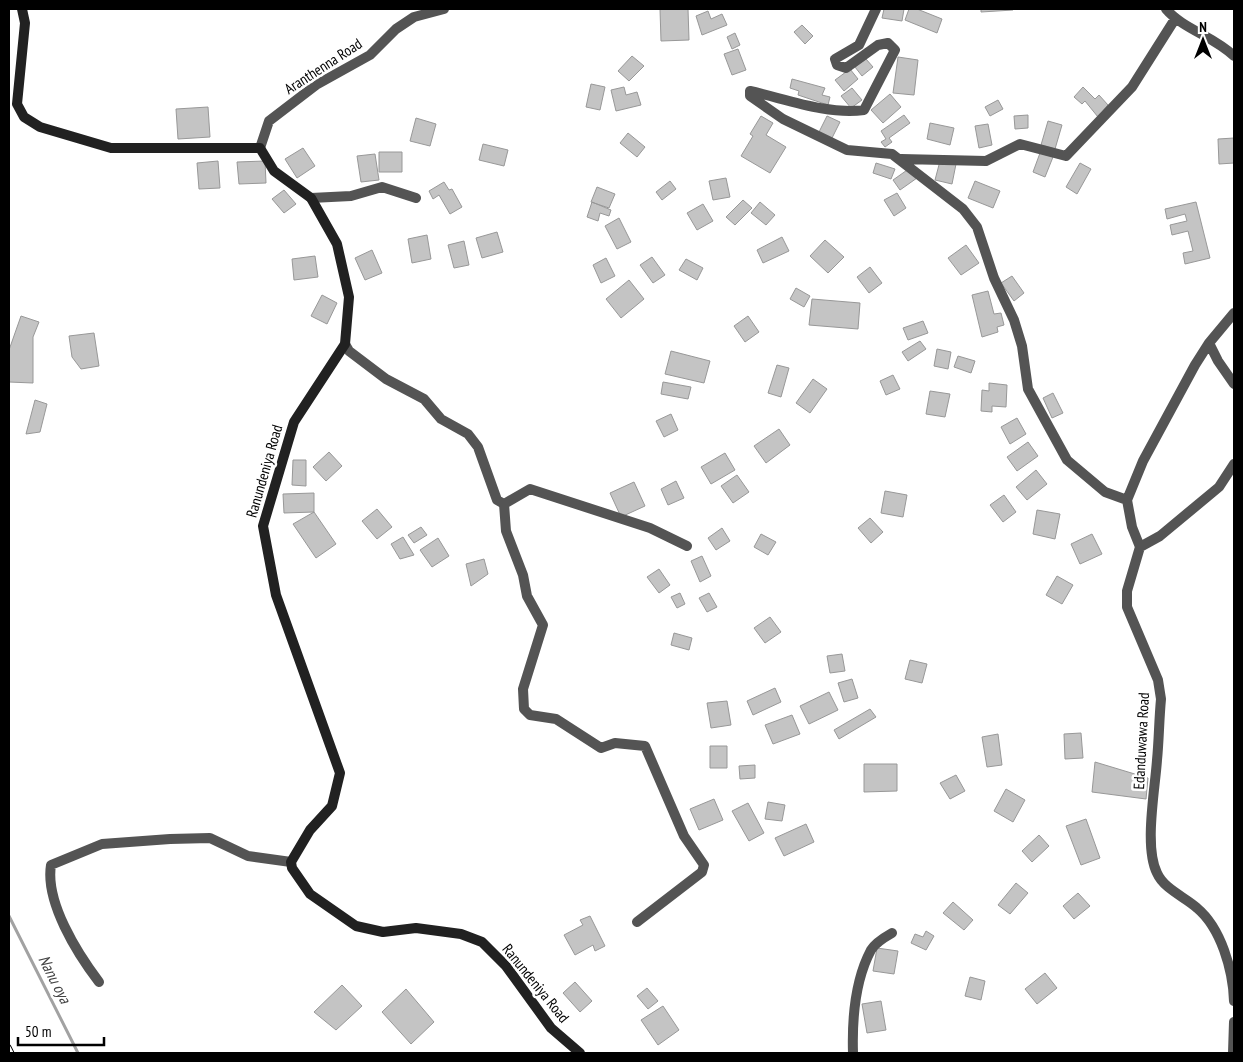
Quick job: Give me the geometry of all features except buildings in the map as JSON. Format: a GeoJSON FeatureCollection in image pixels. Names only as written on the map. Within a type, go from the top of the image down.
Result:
{"type":"FeatureCollection","features":[{"type":"Feature","properties":{"kind":"main road"},"geometry":{"type":"LineString","coordinates":[[22,9],[25,23],[18,104],[24,117],[40,127],[111,148],[260,148]]}},
{"type":"Feature","properties":{"kind":"main road","name":"Ranundeniya Road"},"geometry":{"type":"LineString","coordinates":[[260,148],[274,171],[311,198],[337,244],[349,297],[345,344],[294,422],[263,526],[276,595],[340,773],[332,806],[310,830],[291,862],[292,868],[310,894],[356,926],[383,932],[416,928],[461,934],[482,942],[506,966],[551,1028],[580,1053]]}},
{"type":"Feature","properties":{"kind":"street","name":"Aranthenna Road"},"geometry":{"type":"LineString","coordinates":[[260,148],[269,121],[316,85],[370,55],[396,29],[414,17],[444,9]]}},
{"type":"Feature","properties":{"kind":"street"},"geometry":{"type":"LineString","coordinates":[[876,9],[859,45],[835,59],[838,65],[846,68],[878,45],[888,43],[895,50],[864,110],[849,112],[828,109],[750,91],[750,96],[783,119],[847,150],[892,154],[901,159],[963,210],[977,228],[994,278],[1014,320],[1022,346],[1028,389],[1067,460],[1105,492],[1127,500]]}},
{"type":"Feature","properties":{"kind":"street"},"geometry":{"type":"LineString","coordinates":[[1166,9],[1175,19],[1221,43],[1234,56]]}},
{"type":"Feature","properties":{"kind":"street"},"geometry":{"type":"LineString","coordinates":[[901,159],[986,161],[1020,144],[1066,156],[1132,87],[1175,19]]}},
{"type":"Feature","properties":{"kind":"street"},"geometry":{"type":"LineString","coordinates":[[311,198],[351,196],[382,187],[416,198]]}},
{"type":"Feature","properties":{"kind":"street"},"geometry":{"type":"LineString","coordinates":[[1234,314],[1209,343],[1143,461],[1127,500],[1130,520],[1140,547],[1160,536],[1220,487],[1234,464]]}},
{"type":"Feature","properties":{"kind":"street"},"geometry":{"type":"LineString","coordinates":[[1209,343],[1218,361],[1234,384]]}},
{"type":"Feature","properties":{"kind":"street"},"geometry":{"type":"LineString","coordinates":[[345,344],[349,351],[386,380],[424,399],[440,420],[468,434],[478,447],[497,500],[504,504]]}},
{"type":"Feature","properties":{"kind":"street"},"geometry":{"type":"LineString","coordinates":[[504,504],[530,489],[650,528],[687,546]]}},
{"type":"Feature","properties":{"kind":"street"},"geometry":{"type":"LineString","coordinates":[[504,504],[506,531],[523,575],[527,596],[543,625],[523,689],[524,709],[530,715],[556,719],[601,748],[615,743],[645,746],[684,836],[704,865],[702,872],[637,922]]}},
{"type":"Feature","properties":{"kind":"street","name":"Edanduwawa Road"},"geometry":{"type":"LineString","coordinates":[[1140,547],[1127,591],[1127,607],[1158,680],[1161,699],[1152,828],[1154,862],[1157,874],[1166,884],[1198,908],[1213,924],[1225,954],[1234,1001]]}},
{"type":"Feature","properties":{"kind":"street"},"geometry":{"type":"LineString","coordinates":[[99,982],[81,959],[64,925],[49,879],[51,865],[102,844],[210,838],[248,856],[291,862]]}},
{"type":"Feature","properties":{"kind":"street"},"geometry":{"type":"LineString","coordinates":[[853,1053],[854,1008],[862,976],[872,948],[892,933]]}},
{"type":"Feature","properties":{"kind":"street"},"geometry":{"type":"LineString","coordinates":[[1233,1053],[1234,1022]]}},
{"type":"Feature","properties":{"kind":"waterway","name":"Nanu oya"},"geometry":{"type":"LineString","coordinates":[[9,916],[78,1053]]}},
{"type":"Feature","properties":{"kind":"railway"},"geometry":{"type":"LineString","coordinates":[[9,1047],[12,1053]]}}]}
